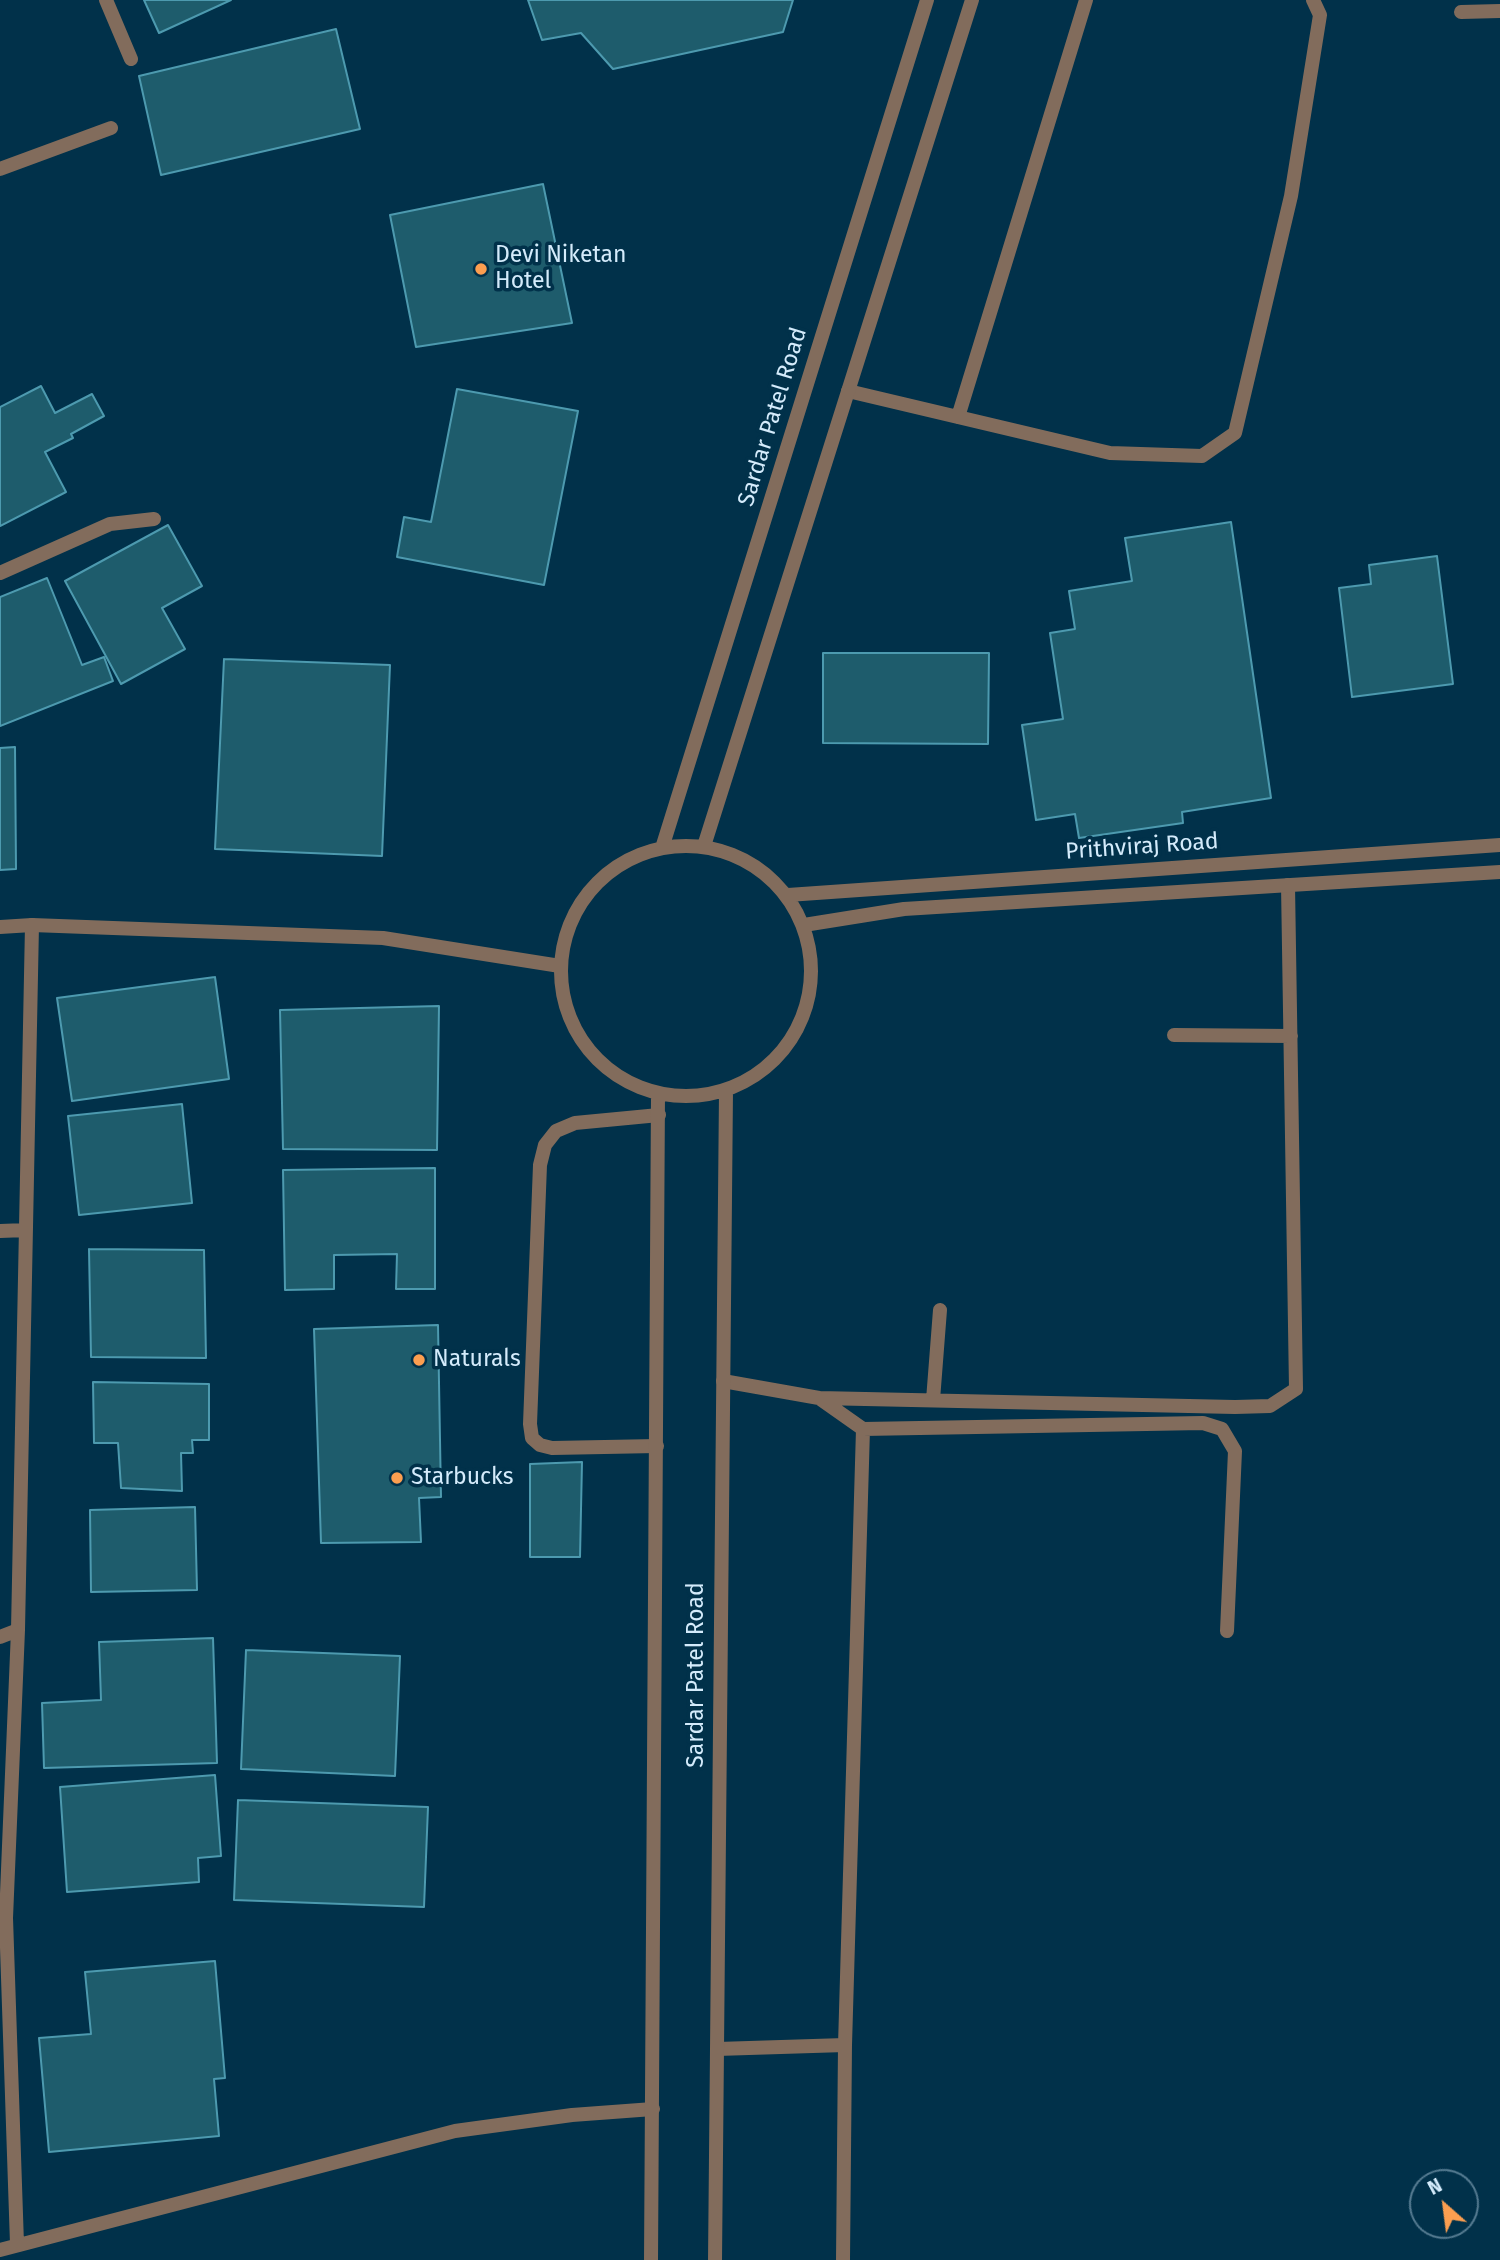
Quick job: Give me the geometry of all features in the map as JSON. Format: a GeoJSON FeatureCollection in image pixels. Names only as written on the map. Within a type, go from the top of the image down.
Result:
{"type":"FeatureCollection","features":[{"type":"Feature","properties":{"kind":"street"},"geometry":{"type":"LineString","coordinates":[[106,0],[131,59]]}},
{"type":"Feature","properties":{"kind":"street","name":"Sardar Patel Road"},"geometry":{"type":"LineString","coordinates":[[662,848],[927,0]]}},
{"type":"Feature","properties":{"kind":"street"},"geometry":{"type":"LineString","coordinates":[[704,846],[972,0]]}},
{"type":"Feature","properties":{"kind":"street"},"geometry":{"type":"LineString","coordinates":[[958,417],[1086,0]]}},
{"type":"Feature","properties":{"kind":"street"},"geometry":{"type":"LineString","coordinates":[[848,391],[1110,453],[1202,456],[1235,433],[1291,196],[1320,15],[1313,0]]}},
{"type":"Feature","properties":{"kind":"street"},"geometry":{"type":"LineString","coordinates":[[1461,12],[1500,11]]}},
{"type":"Feature","properties":{"kind":"street"},"geometry":{"type":"LineString","coordinates":[[0,169],[111,128]]}},
{"type":"Feature","properties":{"kind":"street"},"geometry":{"type":"LineString","coordinates":[[0,573],[110,523],[154,519]]}},
{"type":"Feature","properties":{"kind":"street","name":"Prithviraj Road"},"geometry":{"type":"LineString","coordinates":[[788,895],[1500,845]]}},
{"type":"Feature","properties":{"kind":"street"},"geometry":{"type":"LineString","coordinates":[[704,846],[751,862],[788,895],[804,925],[813,975],[802,1024],[771,1065],[726,1091],[658,1094],[626,1083],[598,1061],[576,1034],[563,1002],[561,966],[569,926],[591,890],[623,863],[662,848],[704,846]]}},
{"type":"Feature","properties":{"kind":"street","name":"Prithviraj Road"},"geometry":{"type":"LineString","coordinates":[[804,925],[904,909],[1500,873]]}},
{"type":"Feature","properties":{"kind":"street"},"geometry":{"type":"LineString","coordinates":[[723,1381],[819,1398],[1235,1407],[1270,1406],[1296,1389],[1288,885]]}},
{"type":"Feature","properties":{"kind":"street"},"geometry":{"type":"LineString","coordinates":[[0,927],[32,925],[383,938],[561,966]]}},
{"type":"Feature","properties":{"kind":"street"},"geometry":{"type":"LineString","coordinates":[[17,2244],[3,1919],[18,1630],[32,925]]}},
{"type":"Feature","properties":{"kind":"street"},"geometry":{"type":"LineString","coordinates":[[1174,1035],[1291,1036]]}},
{"type":"Feature","properties":{"kind":"street","name":"Sardar Patel Road"},"geometry":{"type":"LineString","coordinates":[[715,2260],[726,1091]]}},
{"type":"Feature","properties":{"kind":"street","name":"Sardar Patel Road"},"geometry":{"type":"LineString","coordinates":[[652,2260],[658,1094]]}},
{"type":"Feature","properties":{"kind":"street"},"geometry":{"type":"LineString","coordinates":[[657,1446],[552,1448],[540,1445],[532,1438],[530,1424],[540,1165],[545,1145],[556,1131],[575,1124],[659,1115]]}},
{"type":"Feature","properties":{"kind":"street"},"geometry":{"type":"LineString","coordinates":[[0,1231],[26,1230]]}},
{"type":"Feature","properties":{"kind":"street"},"geometry":{"type":"LineString","coordinates":[[933,1400],[940,1310]]}},
{"type":"Feature","properties":{"kind":"street"},"geometry":{"type":"LineString","coordinates":[[819,1398],[863,1429],[1203,1423],[1222,1429],[1235,1451],[1227,1630]]}},
{"type":"Feature","properties":{"kind":"street"},"geometry":{"type":"LineString","coordinates":[[843,2260],[845,2045],[863,1429]]}},
{"type":"Feature","properties":{"kind":"street"},"geometry":{"type":"LineString","coordinates":[[0,1637],[18,1630]]}},
{"type":"Feature","properties":{"kind":"street"},"geometry":{"type":"LineString","coordinates":[[717,2049],[845,2045]]}},
{"type":"Feature","properties":{"kind":"street"},"geometry":{"type":"LineString","coordinates":[[0,2250],[455,2131],[572,2115],[653,2109]]}},
{"type":"Feature","properties":{"kind":"building"},"geometry":{"type":"Polygon","coordinates":[[[144,0],[231,0],[159,33],[144,0]]]}},
{"type":"Feature","properties":{"kind":"building"},"geometry":{"type":"Polygon","coordinates":[[[528,0],[793,0],[783,32],[613,69],[581,33],[542,40],[528,0]]]}},
{"type":"Feature","properties":{"kind":"building"},"geometry":{"type":"Polygon","coordinates":[[[336,29],[360,129],[161,175],[139,76],[336,29]]]}},
{"type":"Feature","properties":{"kind":"building","name":"Devi Niketan Hotel"},"geometry":{"type":"Polygon","coordinates":[[[543,184],[572,323],[416,347],[390,215],[543,184]]]}},
{"type":"Feature","properties":{"kind":"building"},"geometry":{"type":"Polygon","coordinates":[[[41,386],[55,413],[92,394],[104,416],[71,434],[73,438],[45,452],[66,492],[0,526],[0,407],[41,386]]]}},
{"type":"Feature","properties":{"kind":"building"},"geometry":{"type":"Polygon","coordinates":[[[457,389],[578,411],[544,585],[397,557],[404,517],[431,522],[457,389]]]}},
{"type":"Feature","properties":{"kind":"building"},"geometry":{"type":"Polygon","coordinates":[[[1231,522],[1271,798],[1182,812],[1183,823],[1079,838],[1075,814],[1036,820],[1022,725],[1063,719],[1050,633],[1075,629],[1069,591],[1132,581],[1125,538],[1231,522]]]}},
{"type":"Feature","properties":{"kind":"building"},"geometry":{"type":"Polygon","coordinates":[[[168,525],[202,586],[162,608],[185,649],[121,684],[65,581],[168,525]]]}},
{"type":"Feature","properties":{"kind":"building"},"geometry":{"type":"Polygon","coordinates":[[[1437,556],[1453,684],[1352,697],[1339,588],[1371,584],[1369,565],[1437,556]]]}},
{"type":"Feature","properties":{"kind":"building"},"geometry":{"type":"Polygon","coordinates":[[[47,578],[82,665],[104,657],[113,681],[0,726],[0,597],[47,578]]]}},
{"type":"Feature","properties":{"kind":"building"},"geometry":{"type":"Polygon","coordinates":[[[823,653],[989,653],[988,744],[823,743],[823,653]]]}},
{"type":"Feature","properties":{"kind":"building"},"geometry":{"type":"Polygon","coordinates":[[[224,659],[390,665],[382,856],[215,849],[224,659]]]}},
{"type":"Feature","properties":{"kind":"building"},"geometry":{"type":"Polygon","coordinates":[[[15,747],[16,869],[0,870],[0,748],[15,747]]]}},
{"type":"Feature","properties":{"kind":"building"},"geometry":{"type":"Polygon","coordinates":[[[215,977],[229,1079],[72,1101],[57,998],[215,977]]]}},
{"type":"Feature","properties":{"kind":"building"},"geometry":{"type":"Polygon","coordinates":[[[439,1006],[437,1150],[283,1149],[280,1010],[439,1006]]]}},
{"type":"Feature","properties":{"kind":"building"},"geometry":{"type":"Polygon","coordinates":[[[182,1104],[192,1203],[79,1215],[68,1116],[182,1104]]]}},
{"type":"Feature","properties":{"kind":"building"},"geometry":{"type":"Polygon","coordinates":[[[435,1168],[435,1289],[396,1289],[397,1254],[334,1255],[334,1289],[285,1290],[283,1170],[435,1168]]]}},
{"type":"Feature","properties":{"kind":"building"},"geometry":{"type":"Polygon","coordinates":[[[89,1249],[204,1250],[206,1358],[91,1357],[89,1249]]]}},
{"type":"Feature","properties":{"kind":"building"},"geometry":{"type":"Polygon","coordinates":[[[438,1325],[441,1497],[419,1498],[421,1542],[321,1543],[314,1329],[438,1325]]]}},
{"type":"Feature","properties":{"kind":"building"},"geometry":{"type":"Polygon","coordinates":[[[93,1382],[209,1384],[209,1440],[192,1440],[193,1453],[181,1453],[182,1491],[121,1488],[118,1443],[94,1443],[93,1382]]]}},
{"type":"Feature","properties":{"kind":"building"},"geometry":{"type":"Polygon","coordinates":[[[582,1462],[580,1557],[530,1557],[530,1464],[582,1462]]]}},
{"type":"Feature","properties":{"kind":"building"},"geometry":{"type":"Polygon","coordinates":[[[195,1507],[197,1590],[91,1592],[90,1510],[195,1507]]]}},
{"type":"Feature","properties":{"kind":"building"},"geometry":{"type":"Polygon","coordinates":[[[213,1638],[217,1763],[44,1768],[42,1703],[101,1700],[99,1642],[213,1638]]]}},
{"type":"Feature","properties":{"kind":"building"},"geometry":{"type":"Polygon","coordinates":[[[246,1650],[400,1656],[395,1776],[241,1769],[246,1650]]]}},
{"type":"Feature","properties":{"kind":"building"},"geometry":{"type":"Polygon","coordinates":[[[215,1775],[221,1856],[198,1858],[199,1882],[67,1892],[60,1787],[215,1775]]]}},
{"type":"Feature","properties":{"kind":"building"},"geometry":{"type":"Polygon","coordinates":[[[238,1800],[428,1807],[424,1907],[234,1900],[238,1800]]]}},
{"type":"Feature","properties":{"kind":"building"},"geometry":{"type":"Polygon","coordinates":[[[215,1961],[225,2078],[214,2079],[219,2136],[49,2152],[39,2038],[91,2034],[85,1972],[215,1961]]]}},
{"type":"Feature","properties":{"kind":"place","name":"Devi Niketan Hotel"},"geometry":{"type":"Point","coordinates":[481,269]}},
{"type":"Feature","properties":{"kind":"place","name":"Naturals"},"geometry":{"type":"Point","coordinates":[419,1360]}},
{"type":"Feature","properties":{"kind":"place","name":"Starbucks"},"geometry":{"type":"Point","coordinates":[397,1478]}}]}
